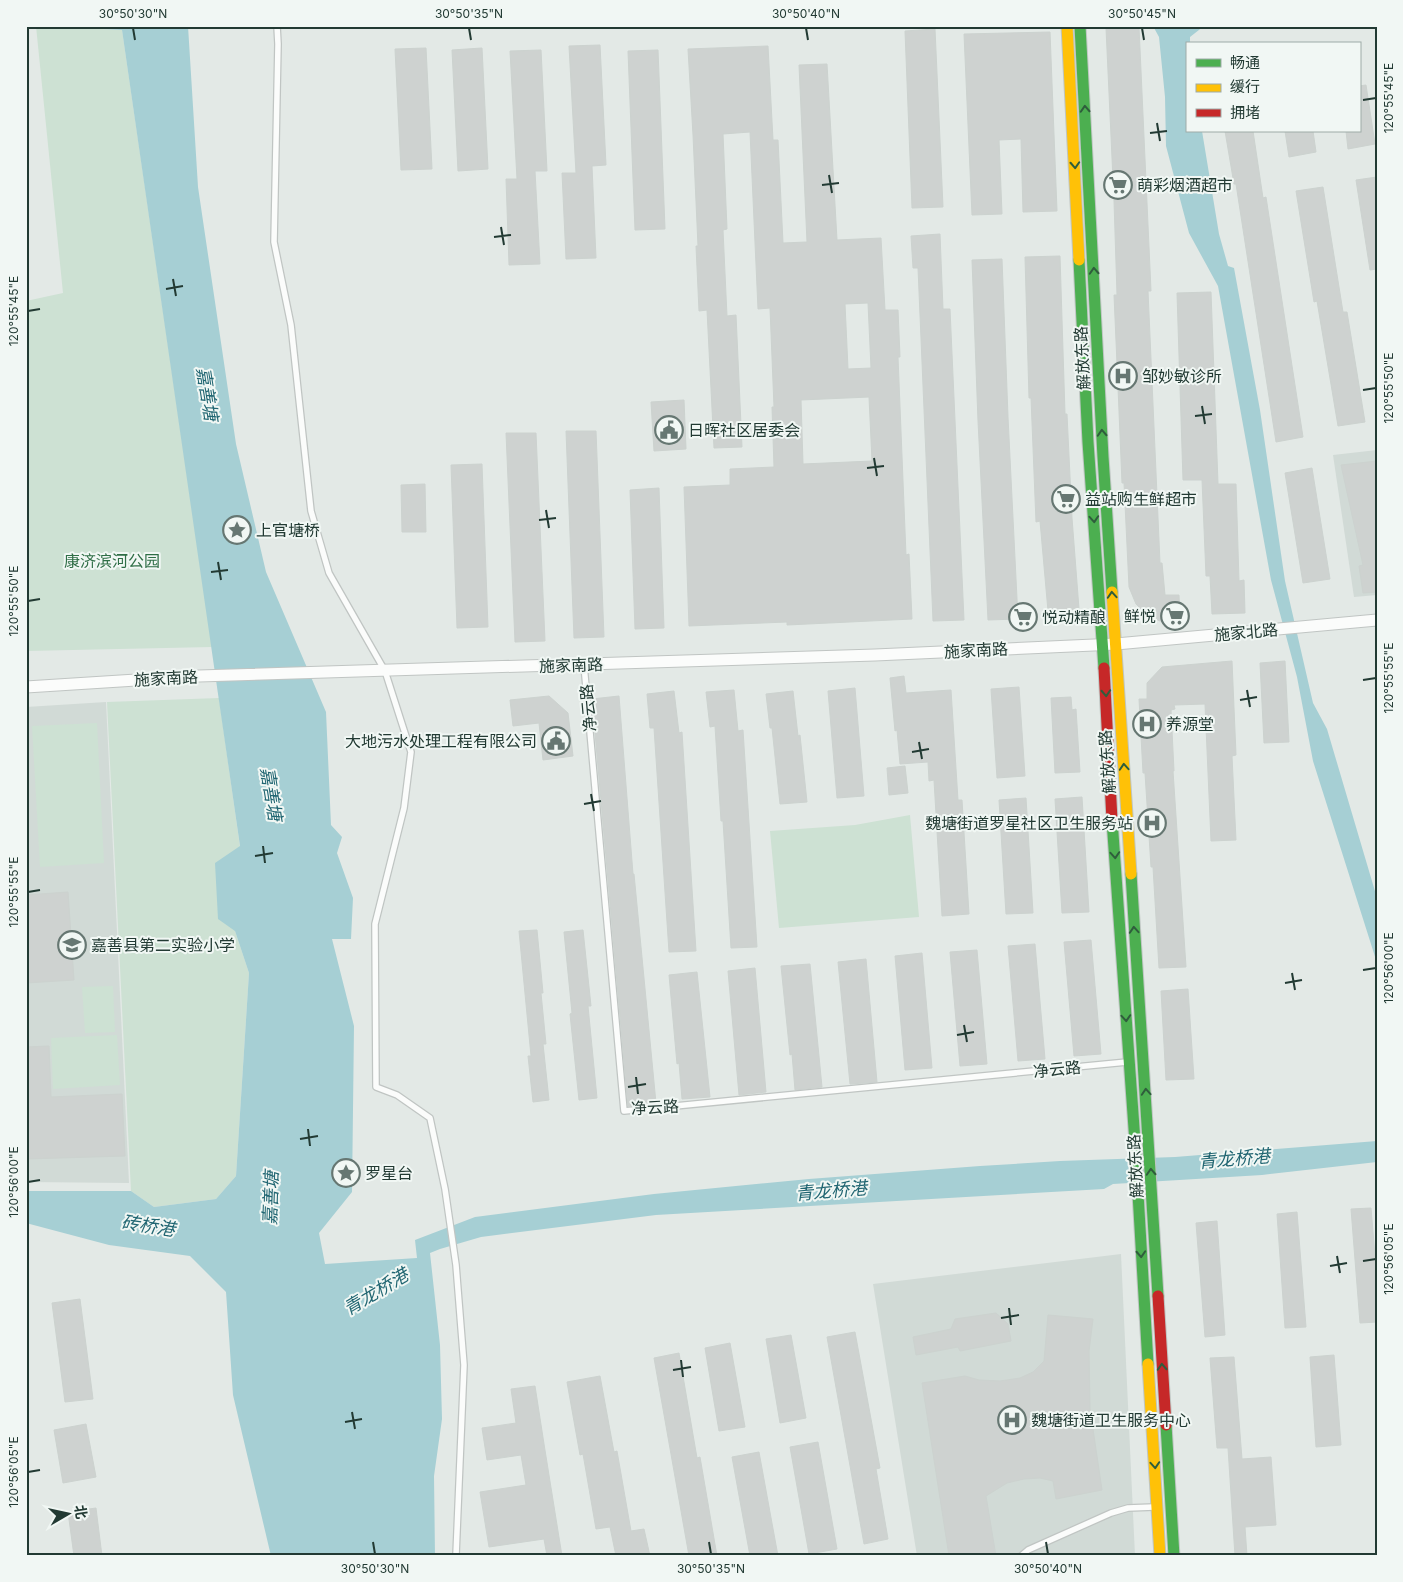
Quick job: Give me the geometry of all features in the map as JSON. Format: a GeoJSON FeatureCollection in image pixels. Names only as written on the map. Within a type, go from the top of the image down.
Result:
{"type":"FeatureCollection","features":[{"type":"Feature","properties":{"kind":"main road","name":"解放东路"},"geometry":{"type":"LineString","coordinates":[[1067,26],[1088,442],[1103,644],[1160,1556]]}},
{"type":"Feature","properties":{"kind":"main road","name":"解放东路"},"geometry":{"type":"LineString","coordinates":[[1080,26],[1102,440],[1149,1140],[1174,1556]]}},
{"type":"Feature","properties":{"kind":"street","name":"施家北路"},"geometry":{"type":"LineString","coordinates":[[1116,644],[1377,620]]}},
{"type":"Feature","properties":{"kind":"street","name":"施家南路"},"geometry":{"type":"LineString","coordinates":[[26,686],[199,676],[885,655],[1116,644]]}},
{"type":"Feature","properties":{"kind":"lane"},"geometry":{"type":"LineString","coordinates":[[276,26],[278,44],[274,242],[291,325],[311,511],[329,573],[385,671],[411,752],[404,808],[375,924],[376,1087],[398,1095],[430,1118],[445,1190],[456,1265],[464,1365],[456,1555]]}},
{"type":"Feature","properties":{"kind":"lane","name":"净云路"},"geometry":{"type":"LineString","coordinates":[[584,665],[624,1112],[1130,1062]]}},
{"type":"Feature","properties":{"kind":"lane"},"geometry":{"type":"LineString","coordinates":[[1021,1556],[1028,1550],[1111,1513],[1128,1508],[1171,1506]]}},
{"type":"Feature","properties":{"kind":"shaded area"},"geometry":{"type":"Polygon","coordinates":[[[1377,450],[1377,595],[1354,597],[1333,455],[1377,450]]]}},
{"type":"Feature","properties":{"kind":"shaded area","name":"嘉善县第二实验小学"},"geometry":{"type":"Polygon","coordinates":[[[106,702],[129,1183],[26,1182],[26,707],[106,702]]]}},
{"type":"Feature","properties":{"kind":"shaded area","name":"魏塘街道卫生服务中心"},"geometry":{"type":"Polygon","coordinates":[[[1121,1254],[1135,1556],[917,1556],[873,1284],[1121,1254]]]}},
{"type":"Feature","properties":{"kind":"green space","name":"康济滨河公园"},"geometry":{"type":"Polygon","coordinates":[[[36,26],[122,30],[212,647],[26,651],[26,301],[63,293],[36,26]]]}},
{"type":"Feature","properties":{"kind":"green space"},"geometry":{"type":"Polygon","coordinates":[[[219,698],[240,847],[235,931],[249,973],[236,1176],[216,1199],[154,1207],[131,1191],[107,702],[219,698]]]}},
{"type":"Feature","properties":{"kind":"green space"},"geometry":{"type":"Polygon","coordinates":[[[97,723],[104,863],[40,867],[32,726],[97,723]]]}},
{"type":"Feature","properties":{"kind":"green space"},"geometry":{"type":"Polygon","coordinates":[[[910,815],[919,917],[779,928],[770,831],[855,825],[910,815]]]}},
{"type":"Feature","properties":{"kind":"green space"},"geometry":{"type":"Polygon","coordinates":[[[113,986],[115,1032],[85,1033],[82,987],[113,986]]]}},
{"type":"Feature","properties":{"kind":"green space"},"geometry":{"type":"Polygon","coordinates":[[[117,1035],[120,1085],[53,1089],[51,1038],[117,1035]]]}},
{"type":"Feature","properties":{"kind":"water"},"geometry":{"type":"Polygon","coordinates":[[[46,26],[188,26],[198,187],[236,444],[266,572],[326,712],[331,825],[342,837],[337,853],[353,898],[351,939],[332,939],[354,1026],[352,1192],[319,1233],[325,1264],[417,1258],[415,1240],[475,1217],[654,1194],[809,1179],[980,1166],[1175,1157],[1377,1141],[1377,1162],[1262,1175],[1113,1184],[1104,1189],[656,1215],[481,1237],[440,1249],[430,1253],[440,1345],[442,1419],[434,1476],[435,1556],[271,1556],[233,1395],[226,1292],[190,1256],[109,1245],[26,1223],[26,1191],[131,1191],[154,1207],[216,1199],[236,1176],[249,973],[235,931],[218,919],[215,863],[240,846],[122,30],[46,26]]]}},
{"type":"Feature","properties":{"kind":"water"},"geometry":{"type":"Polygon","coordinates":[[[1153,26],[1204,26],[1190,37],[1190,42],[1186,42],[1186,132],[1202,132],[1219,234],[1228,266],[1234,268],[1260,410],[1285,581],[1313,703],[1327,729],[1377,898],[1377,963],[1313,761],[1297,677],[1271,580],[1218,286],[1189,233],[1166,146],[1165,97],[1159,37],[1153,26]]]}},
{"type":"Feature","properties":{"kind":"building"},"geometry":{"type":"Polygon","coordinates":[[[1139,27],[1151,291],[1148,291],[1160,563],[1162,563],[1165,595],[1179,595],[1180,621],[1160,621],[1149,617],[1136,604],[1129,587],[1124,483],[1122,483],[1114,295],[1117,295],[1106,28],[1139,27]]]}},
{"type":"Feature","properties":{"kind":"building"},"geometry":{"type":"Polygon","coordinates":[[[935,29],[943,207],[912,208],[905,31],[935,29]]]}},
{"type":"Feature","properties":{"kind":"building"},"geometry":{"type":"Polygon","coordinates":[[[1050,32],[1057,211],[1023,212],[1021,139],[999,140],[1002,214],[972,215],[964,34],[1050,32]]]}},
{"type":"Feature","properties":{"kind":"building"},"geometry":{"type":"Polygon","coordinates":[[[600,45],[606,165],[592,166],[596,258],[566,259],[562,173],[576,173],[569,46],[600,45]]]}},
{"type":"Feature","properties":{"kind":"building"},"geometry":{"type":"Polygon","coordinates":[[[768,46],[773,140],[778,140],[783,243],[807,242],[799,65],[827,64],[837,240],[881,238],[885,310],[898,310],[900,357],[898,357],[906,555],[909,554],[912,619],[787,625],[787,622],[689,626],[684,487],[730,485],[730,469],[774,467],[772,407],[774,407],[770,308],[758,309],[750,132],[723,134],[727,229],[723,230],[727,316],[736,315],[742,447],[714,448],[707,310],[699,311],[696,246],[698,246],[688,49],[768,46]],[[868,303],[845,304],[848,369],[871,368],[868,303]],[[869,397],[801,400],[803,464],[872,461],[869,397]]]}},
{"type":"Feature","properties":{"kind":"building"},"geometry":{"type":"Polygon","coordinates":[[[426,48],[432,169],[401,170],[395,49],[426,48]]]}},
{"type":"Feature","properties":{"kind":"building"},"geometry":{"type":"Polygon","coordinates":[[[482,48],[488,169],[458,171],[452,50],[482,48]]]}},
{"type":"Feature","properties":{"kind":"building"},"geometry":{"type":"Polygon","coordinates":[[[541,50],[547,171],[535,171],[540,264],[509,265],[506,179],[517,179],[510,51],[541,50]]]}},
{"type":"Feature","properties":{"kind":"building"},"geometry":{"type":"Polygon","coordinates":[[[658,50],[665,229],[635,230],[628,51],[658,50]]]}},
{"type":"Feature","properties":{"kind":"building"},"geometry":{"type":"Polygon","coordinates":[[[1366,85],[1375,144],[1348,149],[1346,132],[1360,132],[1360,86],[1366,85]]]}},
{"type":"Feature","properties":{"kind":"building"},"geometry":{"type":"Polygon","coordinates":[[[1225,132],[1253,132],[1263,198],[1266,197],[1303,437],[1276,442],[1236,184],[1234,184],[1225,132]]]}},
{"type":"Feature","properties":{"kind":"building"},"geometry":{"type":"Polygon","coordinates":[[[1285,132],[1313,132],[1316,152],[1289,157],[1285,132]]]}},
{"type":"Feature","properties":{"kind":"building"},"geometry":{"type":"Polygon","coordinates":[[[1377,177],[1377,269],[1370,270],[1356,180],[1377,177]]]}},
{"type":"Feature","properties":{"kind":"building"},"geometry":{"type":"Polygon","coordinates":[[[1323,187],[1343,312],[1347,312],[1365,422],[1338,426],[1317,301],[1314,302],[1296,191],[1323,187]]]}},
{"type":"Feature","properties":{"kind":"building"},"geometry":{"type":"Polygon","coordinates":[[[940,234],[943,309],[950,309],[964,620],[933,621],[918,268],[913,268],[911,236],[940,234]]]}},
{"type":"Feature","properties":{"kind":"building"},"geometry":{"type":"Polygon","coordinates":[[[1060,256],[1065,414],[1067,414],[1079,609],[1048,611],[1040,521],[1036,522],[1031,398],[1029,398],[1025,257],[1060,256]]]}},
{"type":"Feature","properties":{"kind":"building"},"geometry":{"type":"Polygon","coordinates":[[[1002,259],[1018,619],[988,620],[972,260],[1002,259]]]}},
{"type":"Feature","properties":{"kind":"building"},"geometry":{"type":"Polygon","coordinates":[[[1211,292],[1218,484],[1236,484],[1239,581],[1244,580],[1245,613],[1212,614],[1210,576],[1206,576],[1202,480],[1183,480],[1177,293],[1211,292]]]}},
{"type":"Feature","properties":{"kind":"building","name":"日晖社区居委会"},"geometry":{"type":"Polygon","coordinates":[[[684,400],[686,449],[654,451],[651,402],[684,400]]]}},
{"type":"Feature","properties":{"kind":"building"},"geometry":{"type":"Polygon","coordinates":[[[566,431],[596,431],[604,637],[574,638],[566,431]]]}},
{"type":"Feature","properties":{"kind":"building"},"geometry":{"type":"Polygon","coordinates":[[[506,433],[536,433],[545,641],[515,642],[506,433]]]}},
{"type":"Feature","properties":{"kind":"building"},"geometry":{"type":"Polygon","coordinates":[[[1377,461],[1377,592],[1363,593],[1359,566],[1363,565],[1341,465],[1377,461]]]}},
{"type":"Feature","properties":{"kind":"building"},"geometry":{"type":"Polygon","coordinates":[[[482,464],[488,627],[457,628],[451,465],[482,464]]]}},
{"type":"Feature","properties":{"kind":"building"},"geometry":{"type":"Polygon","coordinates":[[[1312,468],[1330,579],[1303,583],[1285,473],[1312,468]]]}},
{"type":"Feature","properties":{"kind":"building"},"geometry":{"type":"Polygon","coordinates":[[[425,484],[426,532],[402,532],[401,485],[425,484]]]}},
{"type":"Feature","properties":{"kind":"building"},"geometry":{"type":"Polygon","coordinates":[[[659,488],[664,628],[635,629],[630,490],[659,488]]]}},
{"type":"Feature","properties":{"kind":"building"},"geometry":{"type":"Polygon","coordinates":[[[1232,661],[1236,755],[1232,756],[1236,840],[1211,841],[1205,704],[1174,705],[1175,709],[1171,710],[1173,771],[1186,967],[1159,968],[1153,867],[1151,867],[1145,773],[1143,773],[1139,699],[1147,699],[1147,683],[1162,667],[1232,661]]]}},
{"type":"Feature","properties":{"kind":"building"},"geometry":{"type":"Polygon","coordinates":[[[1285,661],[1289,742],[1264,743],[1260,663],[1285,661]]]}},
{"type":"Feature","properties":{"kind":"building"},"geometry":{"type":"Polygon","coordinates":[[[904,676],[906,693],[951,690],[958,800],[962,800],[969,914],[942,916],[934,780],[929,781],[928,762],[900,764],[890,678],[904,676]]]}},
{"type":"Feature","properties":{"kind":"building"},"geometry":{"type":"Polygon","coordinates":[[[1019,687],[1025,776],[997,778],[991,689],[1019,687]]]}},
{"type":"Feature","properties":{"kind":"building"},"geometry":{"type":"Polygon","coordinates":[[[855,688],[864,796],[837,798],[828,691],[855,688]]]}},
{"type":"Feature","properties":{"kind":"building"},"geometry":{"type":"Polygon","coordinates":[[[734,690],[738,731],[743,730],[757,947],[731,948],[715,726],[710,727],[706,692],[734,690]]]}},
{"type":"Feature","properties":{"kind":"building"},"geometry":{"type":"Polygon","coordinates":[[[674,691],[679,733],[682,732],[696,951],[669,952],[654,728],[650,728],[647,694],[674,691]]]}},
{"type":"Feature","properties":{"kind":"building"},"geometry":{"type":"Polygon","coordinates":[[[793,691],[807,802],[780,804],[772,728],[770,728],[766,694],[793,691]]]}},
{"type":"Feature","properties":{"kind":"building","name":"大地污水处理工程有限公司"},"geometry":{"type":"Polygon","coordinates":[[[549,696],[568,713],[573,756],[543,760],[539,723],[513,726],[510,700],[549,696]]]}},
{"type":"Feature","properties":{"kind":"building"},"geometry":{"type":"Polygon","coordinates":[[[619,696],[633,874],[656,1103],[628,1106],[592,699],[619,696]]]}},
{"type":"Feature","properties":{"kind":"building"},"geometry":{"type":"Polygon","coordinates":[[[1071,697],[1072,710],[1076,709],[1080,772],[1055,773],[1051,698],[1071,697]]]}},
{"type":"Feature","properties":{"kind":"building"},"geometry":{"type":"Polygon","coordinates":[[[905,766],[908,793],[889,795],[887,768],[905,766]]]}},
{"type":"Feature","properties":{"kind":"building"},"geometry":{"type":"Polygon","coordinates":[[[1082,797],[1089,912],[1062,913],[1055,799],[1082,797]]]}},
{"type":"Feature","properties":{"kind":"building"},"geometry":{"type":"Polygon","coordinates":[[[1026,798],[1033,913],[1006,914],[999,800],[1026,798]]]}},
{"type":"Feature","properties":{"kind":"building"},"geometry":{"type":"Polygon","coordinates":[[[68,892],[74,980],[26,983],[26,895],[68,892]]]}},
{"type":"Feature","properties":{"kind":"building"},"geometry":{"type":"Polygon","coordinates":[[[537,930],[546,1044],[543,1044],[549,1100],[533,1102],[528,1056],[531,1056],[519,931],[537,930]]]}},
{"type":"Feature","properties":{"kind":"building"},"geometry":{"type":"Polygon","coordinates":[[[583,930],[591,1006],[588,1006],[597,1098],[579,1100],[564,932],[583,930]]]}},
{"type":"Feature","properties":{"kind":"building"},"geometry":{"type":"Polygon","coordinates":[[[1091,940],[1101,1054],[1074,1056],[1064,942],[1091,940]]]}},
{"type":"Feature","properties":{"kind":"building"},"geometry":{"type":"Polygon","coordinates":[[[1035,944],[1045,1059],[1018,1061],[1008,946],[1035,944]]]}},
{"type":"Feature","properties":{"kind":"building"},"geometry":{"type":"Polygon","coordinates":[[[977,950],[987,1064],[960,1066],[950,952],[977,950]]]}},
{"type":"Feature","properties":{"kind":"building"},"geometry":{"type":"Polygon","coordinates":[[[922,953],[932,1068],[905,1070],[895,956],[922,953]]]}},
{"type":"Feature","properties":{"kind":"building"},"geometry":{"type":"Polygon","coordinates":[[[866,959],[877,1082],[850,1084],[838,962],[866,959]]]}},
{"type":"Feature","properties":{"kind":"building"},"geometry":{"type":"Polygon","coordinates":[[[810,964],[822,1087],[795,1090],[781,966],[810,964]]]}},
{"type":"Feature","properties":{"kind":"building"},"geometry":{"type":"Polygon","coordinates":[[[755,968],[766,1092],[739,1095],[728,971],[755,968]]]}},
{"type":"Feature","properties":{"kind":"building"},"geometry":{"type":"Polygon","coordinates":[[[697,972],[710,1097],[682,1099],[669,975],[697,972]]]}},
{"type":"Feature","properties":{"kind":"building"},"geometry":{"type":"Polygon","coordinates":[[[1188,989],[1194,1079],[1166,1080],[1161,991],[1188,989]]]}},
{"type":"Feature","properties":{"kind":"building"},"geometry":{"type":"Polygon","coordinates":[[[49,1046],[51,1097],[122,1094],[125,1156],[26,1159],[26,1047],[49,1046]]]}},
{"type":"Feature","properties":{"kind":"building"},"geometry":{"type":"Polygon","coordinates":[[[1371,1208],[1377,1279],[1377,1322],[1360,1323],[1351,1209],[1371,1208]]]}},
{"type":"Feature","properties":{"kind":"building"},"geometry":{"type":"Polygon","coordinates":[[[1297,1212],[1306,1327],[1285,1328],[1277,1214],[1297,1212]]]}},
{"type":"Feature","properties":{"kind":"building"},"geometry":{"type":"Polygon","coordinates":[[[1217,1221],[1225,1335],[1205,1337],[1196,1223],[1217,1221]]]}},
{"type":"Feature","properties":{"kind":"building"},"geometry":{"type":"Polygon","coordinates":[[[80,1299],[93,1399],[65,1402],[52,1303],[80,1299]]]}},
{"type":"Feature","properties":{"kind":"building"},"geometry":{"type":"Polygon","coordinates":[[[996,1313],[1008,1324],[1011,1341],[960,1351],[958,1347],[916,1355],[913,1337],[951,1329],[955,1319],[996,1313]]]}},
{"type":"Feature","properties":{"kind":"building"},"geometry":{"type":"Polygon","coordinates":[[[1048,1315],[1093,1319],[1089,1351],[1090,1409],[1102,1490],[1056,1499],[1053,1481],[1040,1478],[1007,1483],[986,1496],[996,1556],[949,1556],[922,1383],[965,1376],[979,1380],[1000,1381],[1020,1378],[1033,1372],[1044,1361],[1048,1315]]]}},
{"type":"Feature","properties":{"kind":"building"},"geometry":{"type":"Polygon","coordinates":[[[855,1332],[880,1468],[876,1469],[888,1539],[864,1544],[827,1337],[855,1332]]]}},
{"type":"Feature","properties":{"kind":"building"},"geometry":{"type":"Polygon","coordinates":[[[791,1335],[806,1418],[780,1423],[766,1339],[791,1335]]]}},
{"type":"Feature","properties":{"kind":"building"},"geometry":{"type":"Polygon","coordinates":[[[730,1343],[745,1427],[719,1431],[705,1348],[730,1343]]]}},
{"type":"Feature","properties":{"kind":"building"},"geometry":{"type":"Polygon","coordinates":[[[679,1353],[697,1458],[700,1457],[717,1556],[689,1556],[654,1358],[679,1353]]]}},
{"type":"Feature","properties":{"kind":"building"},"geometry":{"type":"Polygon","coordinates":[[[1334,1355],[1341,1445],[1316,1447],[1310,1357],[1334,1355]]]}},
{"type":"Feature","properties":{"kind":"building"},"geometry":{"type":"Polygon","coordinates":[[[1234,1357],[1242,1459],[1271,1457],[1276,1525],[1245,1527],[1247,1556],[1235,1556],[1228,1448],[1217,1448],[1210,1358],[1234,1357]]]}},
{"type":"Feature","properties":{"kind":"building"},"geometry":{"type":"Polygon","coordinates":[[[600,1376],[614,1452],[617,1451],[631,1531],[644,1529],[650,1556],[616,1556],[610,1527],[596,1529],[583,1454],[580,1455],[567,1382],[600,1376]]]}},
{"type":"Feature","properties":{"kind":"building"},"geometry":{"type":"Polygon","coordinates":[[[535,1386],[562,1556],[547,1556],[544,1539],[489,1547],[480,1492],[526,1485],[521,1455],[487,1460],[482,1428],[516,1423],[511,1389],[535,1386]]]}},
{"type":"Feature","properties":{"kind":"building"},"geometry":{"type":"Polygon","coordinates":[[[86,1424],[96,1477],[63,1483],[54,1430],[86,1424]]]}},
{"type":"Feature","properties":{"kind":"building"},"geometry":{"type":"Polygon","coordinates":[[[818,1442],[837,1549],[809,1554],[790,1447],[818,1442]]]}},
{"type":"Feature","properties":{"kind":"building"},"geometry":{"type":"Polygon","coordinates":[[[759,1452],[778,1556],[750,1556],[732,1457],[759,1452]]]}},
{"type":"Feature","properties":{"kind":"building"},"geometry":{"type":"Polygon","coordinates":[[[96,1508],[102,1556],[74,1556],[68,1512],[96,1508]]]}},
{"type":"Feature","properties":{"kind":"traffic: fast"},"geometry":{"type":"LineString","coordinates":[[1080,26],[1112,592]]}},
{"type":"Feature","properties":{"kind":"traffic: fast"},"geometry":{"type":"LineString","coordinates":[[1079,260],[1088,442],[1104,668]]}},
{"type":"Feature","properties":{"kind":"traffic: fast"},"geometry":{"type":"LineString","coordinates":[[1112,820],[1135,1142],[1148,1364]]}},
{"type":"Feature","properties":{"kind":"traffic: fast"},"geometry":{"type":"LineString","coordinates":[[1131,874],[1158,1296]]}},
{"type":"Feature","properties":{"kind":"traffic: fast"},"geometry":{"type":"LineString","coordinates":[[1166,1425],[1174,1556]]}},
{"type":"Feature","properties":{"kind":"traffic: slow"},"geometry":{"type":"LineString","coordinates":[[1067,26],[1079,260]]}},
{"type":"Feature","properties":{"kind":"traffic: slow"},"geometry":{"type":"LineString","coordinates":[[1112,592],[1131,874]]}},
{"type":"Feature","properties":{"kind":"traffic: slow"},"geometry":{"type":"LineString","coordinates":[[1148,1364],[1160,1556]]}},
{"type":"Feature","properties":{"kind":"traffic: jam"},"geometry":{"type":"LineString","coordinates":[[1104,668],[1112,820]]}},
{"type":"Feature","properties":{"kind":"traffic: jam"},"geometry":{"type":"LineString","coordinates":[[1158,1296],[1166,1425]]}},
{"type":"Feature","properties":{"kind":"place","name":"萌彩烟酒超市"},"geometry":{"type":"Point","coordinates":[1118,185]}},
{"type":"Feature","properties":{"kind":"place","name":"邹妙敏诊所"},"geometry":{"type":"Point","coordinates":[1123,376]}},
{"type":"Feature","properties":{"kind":"place","name":"日晖社区居委会"},"geometry":{"type":"Point","coordinates":[669,430]}},
{"type":"Feature","properties":{"kind":"place","name":"益站购生鲜超市"},"geometry":{"type":"Point","coordinates":[1066,499]}},
{"type":"Feature","properties":{"kind":"place","name":"上官塘桥"},"geometry":{"type":"Point","coordinates":[237,530]}},
{"type":"Feature","properties":{"kind":"place","name":"鲜悦"},"geometry":{"type":"Point","coordinates":[1175,616]}},
{"type":"Feature","properties":{"kind":"place","name":"悦动精酿"},"geometry":{"type":"Point","coordinates":[1023,617]}},
{"type":"Feature","properties":{"kind":"place","name":"养源堂"},"geometry":{"type":"Point","coordinates":[1147,724]}},
{"type":"Feature","properties":{"kind":"place","name":"大地污水处理工程有限公司"},"geometry":{"type":"Point","coordinates":[556,741]}},
{"type":"Feature","properties":{"kind":"place","name":"魏塘街道罗星社区卫生服务站"},"geometry":{"type":"Point","coordinates":[1152,823]}},
{"type":"Feature","properties":{"kind":"place","name":"嘉善县第二实验小学"},"geometry":{"type":"Point","coordinates":[72,945]}},
{"type":"Feature","properties":{"kind":"place","name":"罗星台"},"geometry":{"type":"Point","coordinates":[346,1173]}},
{"type":"Feature","properties":{"kind":"place","name":"魏塘街道卫生服务中心"},"geometry":{"type":"Point","coordinates":[1012,1420]}},
{"type":"Feature","properties":{"kind":"water label","name":"嘉善塘"},"geometry":{"type":"Point","coordinates":[207,394]}},
{"type":"Feature","properties":{"kind":"water label","name":"嘉善塘"},"geometry":{"type":"Point","coordinates":[271,794]}},
{"type":"Feature","properties":{"kind":"water label","name":"青龙桥港"},"geometry":{"type":"Point","coordinates":[1234,1159]}},
{"type":"Feature","properties":{"kind":"water label","name":"青龙桥港"},"geometry":{"type":"Point","coordinates":[831,1191]}},
{"type":"Feature","properties":{"kind":"water label","name":"嘉善塘"},"geometry":{"type":"Point","coordinates":[271,1198]}},
{"type":"Feature","properties":{"kind":"water label","name":"砖桥港"},"geometry":{"type":"Point","coordinates":[148,1226]}},
{"type":"Feature","properties":{"kind":"water label","name":"青龙桥港"},"geometry":{"type":"Point","coordinates":[376,1292]}}]}
